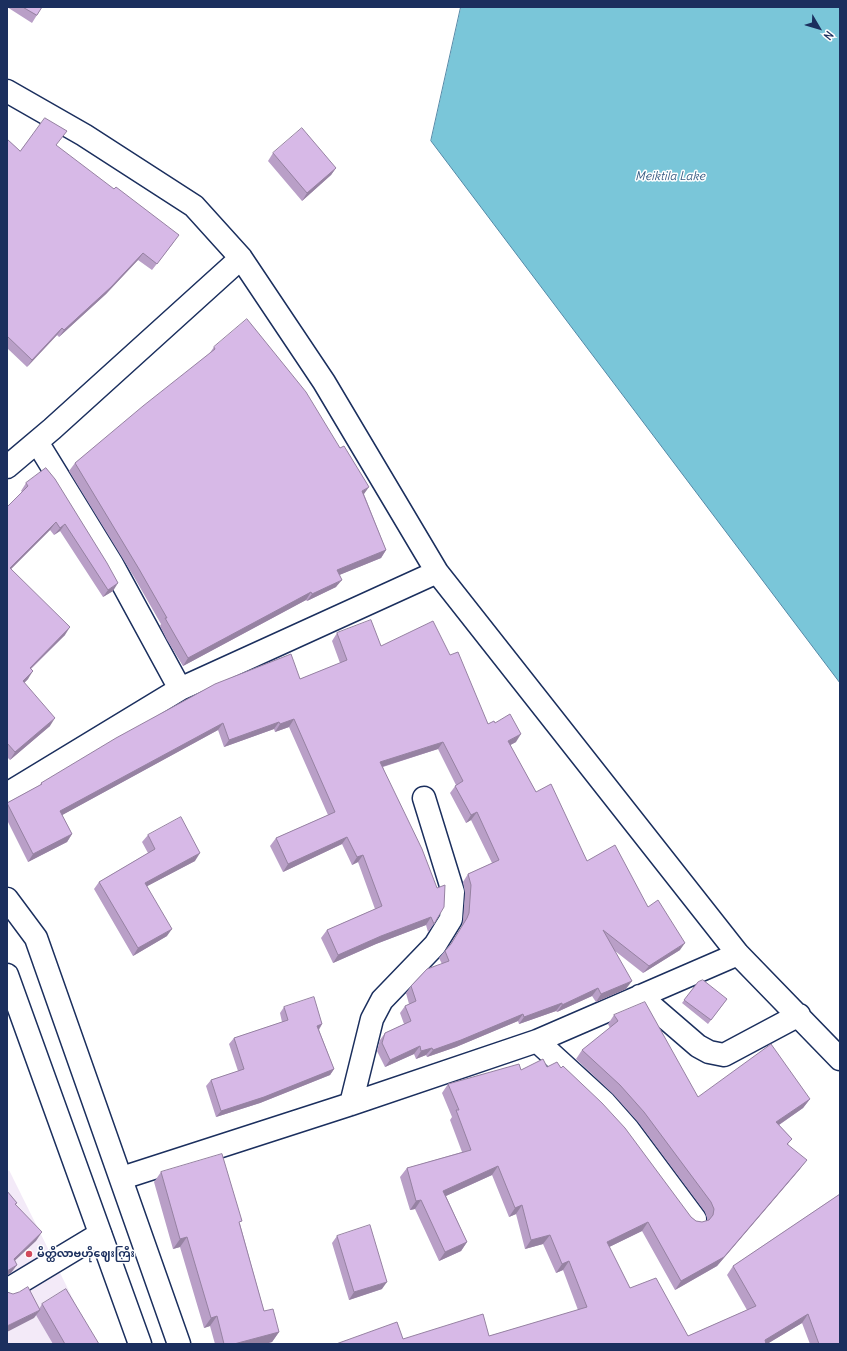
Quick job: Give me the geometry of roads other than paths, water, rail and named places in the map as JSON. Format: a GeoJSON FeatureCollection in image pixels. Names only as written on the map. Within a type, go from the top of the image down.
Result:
{"type":"FeatureCollection","features":[{"type":"Feature","properties":{"kind":"main road"},"geometry":{"type":"LineString","coordinates":[[7,91],[84,135],[194,206],[241,258],[324,382],[437,572],[738,954],[799,1015],[840,1059]]}},
{"type":"Feature","properties":{"kind":"main road"},"geometry":{"type":"LineString","coordinates":[[7,468],[241,258]]}},
{"type":"Feature","properties":{"kind":"main road"},"geometry":{"type":"LineString","coordinates":[[37,442],[112,564],[180,688]]}},
{"type":"Feature","properties":{"kind":"main road"},"geometry":{"type":"LineString","coordinates":[[7,794],[180,688],[437,572]]}},
{"type":"Feature","properties":{"kind":"main road"},"geometry":{"type":"LineString","coordinates":[[351,1104],[372,1019],[382,1000],[435,945],[451,919],[453,892],[424,798]]}},
{"type":"Feature","properties":{"kind":"main road"},"geometry":{"type":"LineString","coordinates":[[7,899],[36,938],[122,1178],[179,1344]]}},
{"type":"Feature","properties":{"kind":"main road"},"geometry":{"type":"LineString","coordinates":[[122,1178],[351,1104],[536,1041],[738,954]]}},
{"type":"Feature","properties":{"kind":"main road"},"geometry":{"type":"LineString","coordinates":[[7,975],[140,1344]]}},
{"type":"Feature","properties":{"kind":"main road"},"geometry":{"type":"LineString","coordinates":[[640,996],[698,1046],[709,1052],[724,1055],[799,1015]]}},
{"type":"Feature","properties":{"kind":"main road"},"geometry":{"type":"LineString","coordinates":[[536,1041],[605,1103],[628,1129],[695,1219]]}},
{"type":"Feature","properties":{"kind":"main road"},"geometry":{"type":"LineString","coordinates":[[7,1290],[100,1234]]}},
{"type":"Feature","properties":{"kind":"water","name":"Meiktila Lake"},"geometry":{"type":"Polygon","coordinates":[[[461,7],[840,7],[840,683],[431,141],[461,7]]]}},
{"type":"Feature","properties":{"kind":"place","name":"မိတ္ထီလာဗဟိုဈေးကြီး"},"geometry":{"type":"Point","coordinates":[29,1254]}}]}
